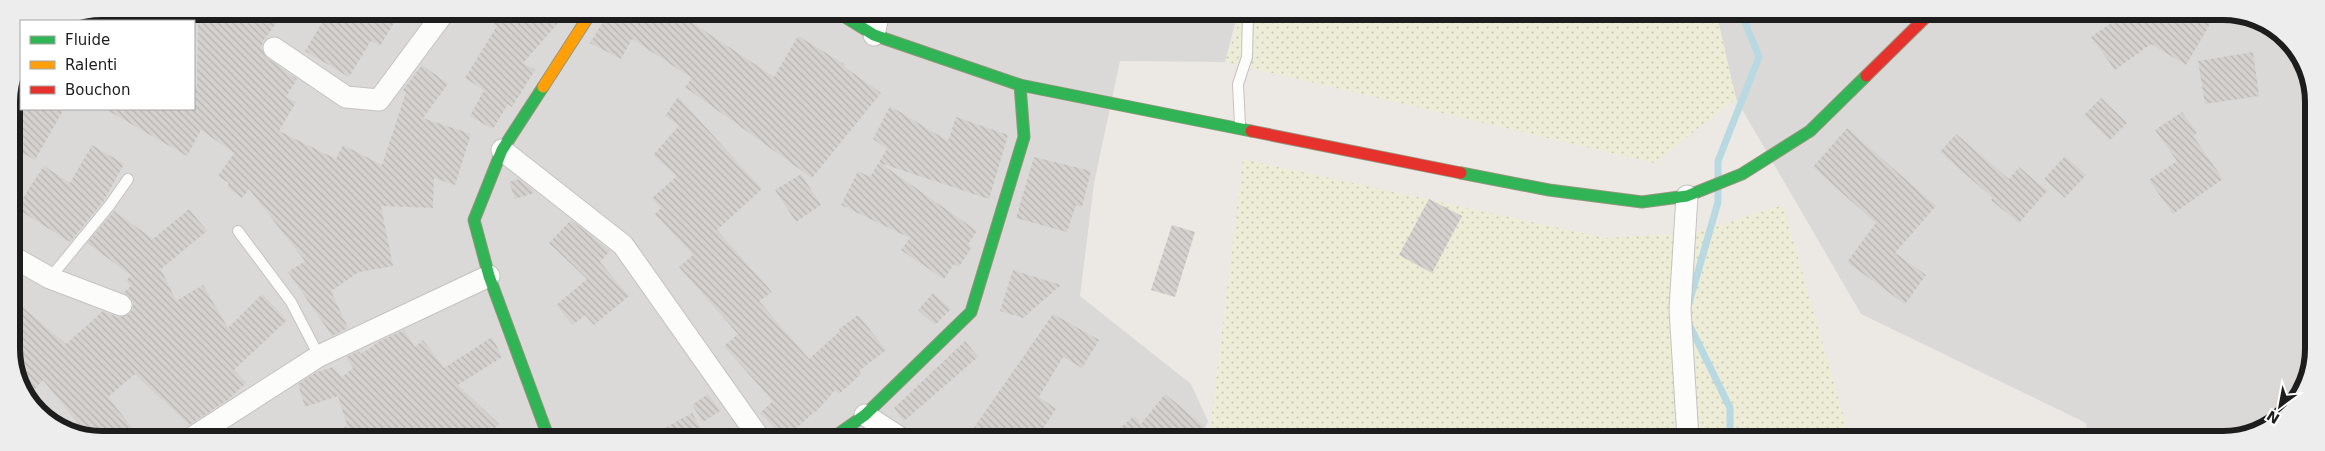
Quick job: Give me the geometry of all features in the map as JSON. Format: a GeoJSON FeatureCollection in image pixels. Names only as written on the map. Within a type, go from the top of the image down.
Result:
{"type":"FeatureCollection","features":[{"type":"Feature","properties":{"kind":"main road"},"geometry":{"type":"LineString","coordinates":[[545,431],[489,276],[474,220],[502,150],[587,20]]}},
{"type":"Feature","properties":{"kind":"main road"},"geometry":{"type":"LineString","coordinates":[[850,20],[874,35],[1020,85],[1549,190],[1642,202],[1680,197],[1742,174],[1810,132],[1923,20]]}},
{"type":"Feature","properties":{"kind":"main road"},"geometry":{"type":"LineString","coordinates":[[842,431],[865,415],[971,312],[1024,137],[1020,85]]}},
{"type":"Feature","properties":{"kind":"street"},"geometry":{"type":"LineString","coordinates":[[274,48],[346,97],[380,100],[438,20]]}},
{"type":"Feature","properties":{"kind":"street"},"geometry":{"type":"LineString","coordinates":[[874,35],[877,20]]}},
{"type":"Feature","properties":{"kind":"street"},"geometry":{"type":"LineString","coordinates":[[502,150],[623,245],[754,431]]}},
{"type":"Feature","properties":{"kind":"street"},"geometry":{"type":"LineString","coordinates":[[1680,197],[1680,309],[1688,431]]}},
{"type":"Feature","properties":{"kind":"street"},"geometry":{"type":"LineString","coordinates":[[20,261],[50,278],[121,305]]}},
{"type":"Feature","properties":{"kind":"street"},"geometry":{"type":"LineString","coordinates":[[202,431],[319,356],[489,276]]}},
{"type":"Feature","properties":{"kind":"street"},"geometry":{"type":"LineString","coordinates":[[865,415],[890,431]]}},
{"type":"Feature","properties":{"kind":"lane"},"geometry":{"type":"LineString","coordinates":[[1240,129],[1238,84],[1248,57],[1248,20]]}},
{"type":"Feature","properties":{"kind":"lane"},"geometry":{"type":"LineString","coordinates":[[50,278],[109,206],[128,179]]}},
{"type":"Feature","properties":{"kind":"lane"},"geometry":{"type":"LineString","coordinates":[[238,231],[291,302],[319,356]]}},
{"type":"Feature","properties":{"kind":"shaded area"},"geometry":{"type":"Polygon","coordinates":[[[195,20],[1236,20],[1225,62],[1120,61],[1094,183],[1080,296],[1191,384],[1208,421],[1204,431],[102,431],[81,428],[66,423],[48,411],[31,390],[24,375],[22,365],[20,349],[20,110],[195,110],[195,20]]]}},
{"type":"Feature","properties":{"kind":"shaded area"},"geometry":{"type":"Polygon","coordinates":[[[1718,20],[2223,20],[2249,24],[2259,28],[2281,44],[2294,61],[2299,71],[2305,102],[2305,349],[2301,375],[2294,390],[2277,411],[2254,425],[2239,429],[2223,431],[2087,431],[2086,423],[1861,314],[1736,99],[1718,20]]]}},
{"type":"Feature","properties":{"kind":"green space"},"geometry":{"type":"Polygon","coordinates":[[[1239,20],[1718,20],[1736,99],[1654,163],[1225,62],[1239,20]]]}},
{"type":"Feature","properties":{"kind":"green space"},"geometry":{"type":"Polygon","coordinates":[[[1243,159],[1606,238],[1697,232],[1783,205],[1848,431],[1210,431],[1243,159]]]}},
{"type":"Feature","properties":{"kind":"building"},"geometry":{"type":"Polygon","coordinates":[[[198,20],[278,20],[263,41],[261,48],[267,58],[297,79],[286,97],[296,102],[279,131],[336,159],[343,145],[382,165],[406,92],[403,90],[422,65],[448,84],[423,118],[471,134],[455,185],[434,178],[433,208],[381,206],[393,266],[359,272],[331,291],[348,328],[332,336],[288,272],[305,261],[249,189],[242,198],[227,187],[229,183],[218,176],[234,153],[201,130],[187,156],[107,110],[195,110],[195,87],[197,88],[198,20]]]}},
{"type":"Feature","properties":{"kind":"building"},"geometry":{"type":"Polygon","coordinates":[[[324,20],[396,20],[380,46],[371,41],[349,77],[305,51],[324,20]]]}},
{"type":"Feature","properties":{"kind":"building"},"geometry":{"type":"Polygon","coordinates":[[[494,20],[561,20],[523,63],[535,70],[512,107],[508,104],[493,129],[470,116],[484,90],[465,78],[497,26],[492,22],[494,20]]]}},
{"type":"Feature","properties":{"kind":"building"},"geometry":{"type":"Polygon","coordinates":[[[604,20],[688,20],[774,77],[798,36],[844,64],[843,66],[881,93],[812,178],[685,87],[692,78],[632,39],[621,59],[590,43],[604,20]]]}},
{"type":"Feature","properties":{"kind":"building"},"geometry":{"type":"Polygon","coordinates":[[[2212,20],[2186,65],[2151,44],[2115,70],[2091,37],[2114,21],[2212,20]]]}},
{"type":"Feature","properties":{"kind":"building"},"geometry":{"type":"Polygon","coordinates":[[[2253,52],[2259,96],[2205,104],[2198,61],[2253,52]]]}},
{"type":"Feature","properties":{"kind":"building"},"geometry":{"type":"Polygon","coordinates":[[[678,97],[762,189],[717,230],[772,292],[759,301],[809,359],[840,331],[839,329],[858,315],[886,350],[859,371],[861,374],[839,394],[835,390],[816,412],[794,431],[777,431],[760,413],[773,401],[724,346],[738,334],[679,267],[693,255],[655,214],[661,208],[652,198],[677,176],[653,155],[679,126],[665,116],[678,97]]]}},
{"type":"Feature","properties":{"kind":"building"},"geometry":{"type":"Polygon","coordinates":[[[2101,98],[2127,123],[2110,140],[2084,115],[2101,98]]]}},
{"type":"Feature","properties":{"kind":"building"},"geometry":{"type":"Polygon","coordinates":[[[890,106],[948,141],[956,117],[1008,135],[989,199],[880,163],[977,231],[968,244],[972,247],[959,267],[954,264],[944,279],[901,250],[910,238],[841,205],[858,171],[870,177],[887,149],[873,139],[890,106]]]}},
{"type":"Feature","properties":{"kind":"building"},"geometry":{"type":"Polygon","coordinates":[[[20,110],[63,110],[35,160],[20,152],[20,110]]]}},
{"type":"Feature","properties":{"kind":"building"},"geometry":{"type":"Polygon","coordinates":[[[2182,112],[2197,133],[2193,136],[2223,179],[2173,214],[2149,180],[2177,161],[2155,130],[2182,112]]]}},
{"type":"Feature","properties":{"kind":"building"},"geometry":{"type":"Polygon","coordinates":[[[1847,128],[1936,206],[1895,253],[1926,275],[1905,304],[1847,262],[1876,223],[1813,167],[1847,128]]]}},
{"type":"Feature","properties":{"kind":"building"},"geometry":{"type":"Polygon","coordinates":[[[1956,134],[2009,179],[2019,167],[2047,191],[2019,223],[1991,200],[1993,198],[1940,152],[1956,134]]]}},
{"type":"Feature","properties":{"kind":"building"},"geometry":{"type":"Polygon","coordinates":[[[92,145],[124,164],[103,202],[70,242],[20,211],[20,202],[44,166],[70,183],[92,145]]]}},
{"type":"Feature","properties":{"kind":"building"},"geometry":{"type":"Polygon","coordinates":[[[2065,156],[2086,175],[2065,198],[2044,179],[2065,156]]]}},
{"type":"Feature","properties":{"kind":"building"},"geometry":{"type":"Polygon","coordinates":[[[1034,157],[1091,171],[1082,207],[1076,205],[1067,232],[1016,218],[1034,157]]]}},
{"type":"Feature","properties":{"kind":"building"},"geometry":{"type":"Polygon","coordinates":[[[801,174],[821,205],[796,222],[775,190],[801,174]]]}},
{"type":"Feature","properties":{"kind":"building"},"geometry":{"type":"Polygon","coordinates":[[[519,179],[533,190],[534,193],[515,199],[509,182],[519,179]]]}},
{"type":"Feature","properties":{"kind":"building"},"geometry":{"type":"Polygon","coordinates":[[[1429,199],[1462,216],[1432,273],[1399,255],[1429,199]]]}},
{"type":"Feature","properties":{"kind":"building"},"geometry":{"type":"Polygon","coordinates":[[[189,209],[207,231],[161,269],[176,301],[203,285],[228,328],[262,294],[287,320],[234,370],[246,383],[229,399],[189,425],[135,374],[108,397],[135,431],[102,431],[82,428],[43,380],[35,389],[28,383],[24,375],[20,349],[20,305],[66,344],[103,311],[117,317],[128,315],[133,309],[133,303],[130,297],[123,293],[131,286],[126,281],[131,275],[87,243],[114,211],[153,239],[189,209]]]}},
{"type":"Feature","properties":{"kind":"building"},"geometry":{"type":"Polygon","coordinates":[[[571,220],[610,251],[600,262],[629,296],[594,325],[585,315],[573,325],[556,305],[587,279],[549,243],[571,220]]]}},
{"type":"Feature","properties":{"kind":"building"},"geometry":{"type":"Polygon","coordinates":[[[1172,225],[1195,232],[1175,297],[1151,290],[1172,225]]]}},
{"type":"Feature","properties":{"kind":"building"},"geometry":{"type":"Polygon","coordinates":[[[1013,270],[1061,285],[1023,318],[1000,311],[1013,270]]]}},
{"type":"Feature","properties":{"kind":"building"},"geometry":{"type":"Polygon","coordinates":[[[933,293],[951,309],[935,325],[918,310],[933,293]]]}},
{"type":"Feature","properties":{"kind":"building"},"geometry":{"type":"Polygon","coordinates":[[[1053,314],[1099,340],[1082,368],[1063,357],[1039,397],[1056,409],[1041,431],[972,431],[1053,314]]]}},
{"type":"Feature","properties":{"kind":"building"},"geometry":{"type":"Polygon","coordinates":[[[404,330],[415,347],[423,340],[444,368],[492,337],[502,357],[458,385],[499,424],[492,431],[341,431],[347,425],[338,396],[305,407],[298,384],[317,372],[333,367],[342,377],[353,368],[346,357],[359,351],[361,354],[380,341],[404,330]]]}},
{"type":"Feature","properties":{"kind":"building"},"geometry":{"type":"Polygon","coordinates":[[[965,341],[978,357],[904,421],[894,408],[965,341]]]}},
{"type":"Feature","properties":{"kind":"building"},"geometry":{"type":"Polygon","coordinates":[[[708,394],[720,411],[703,422],[692,405],[708,394]]]}},
{"type":"Feature","properties":{"kind":"building"},"geometry":{"type":"Polygon","coordinates":[[[1165,394],[1204,426],[1200,431],[1116,431],[1134,416],[1141,424],[1165,394]]]}},
{"type":"Feature","properties":{"kind":"building"},"geometry":{"type":"Polygon","coordinates":[[[692,413],[702,431],[659,431],[692,413]]]}},
{"type":"Feature","properties":{"kind":"waterway"},"geometry":{"type":"LineString","coordinates":[[1718,177],[1718,161],[1759,57],[1744,20]]}},
{"type":"Feature","properties":{"kind":"waterway"},"geometry":{"type":"LineString","coordinates":[[1689,303],[1718,202],[1718,190]]}},
{"type":"Feature","properties":{"kind":"waterway"},"geometry":{"type":"LineString","coordinates":[[1688,322],[1730,408],[1730,431]]}},
{"type":"Feature","properties":{"kind":"traffic: fast"},"geometry":{"type":"LineString","coordinates":[[850,20],[874,35],[1020,85],[1251,131]]}},
{"type":"Feature","properties":{"kind":"traffic: fast"},"geometry":{"type":"LineString","coordinates":[[1461,173],[1549,190],[1642,202],[1687,196],[1742,174],[1810,131],[1866,76]]}},
{"type":"Feature","properties":{"kind":"traffic: fast"},"geometry":{"type":"LineString","coordinates":[[842,431],[865,415],[971,312],[1024,137],[1020,85]]}},
{"type":"Feature","properties":{"kind":"traffic: fast"},"geometry":{"type":"LineString","coordinates":[[543,87],[502,150],[474,220],[489,276],[546,431]]}},
{"type":"Feature","properties":{"kind":"traffic: slow"},"geometry":{"type":"LineString","coordinates":[[543,87],[586,20]]}},
{"type":"Feature","properties":{"kind":"traffic: jam"},"geometry":{"type":"LineString","coordinates":[[1866,76],[1923,20]]}},
{"type":"Feature","properties":{"kind":"traffic: jam"},"geometry":{"type":"LineString","coordinates":[[1251,131],[1461,173]]}}]}
